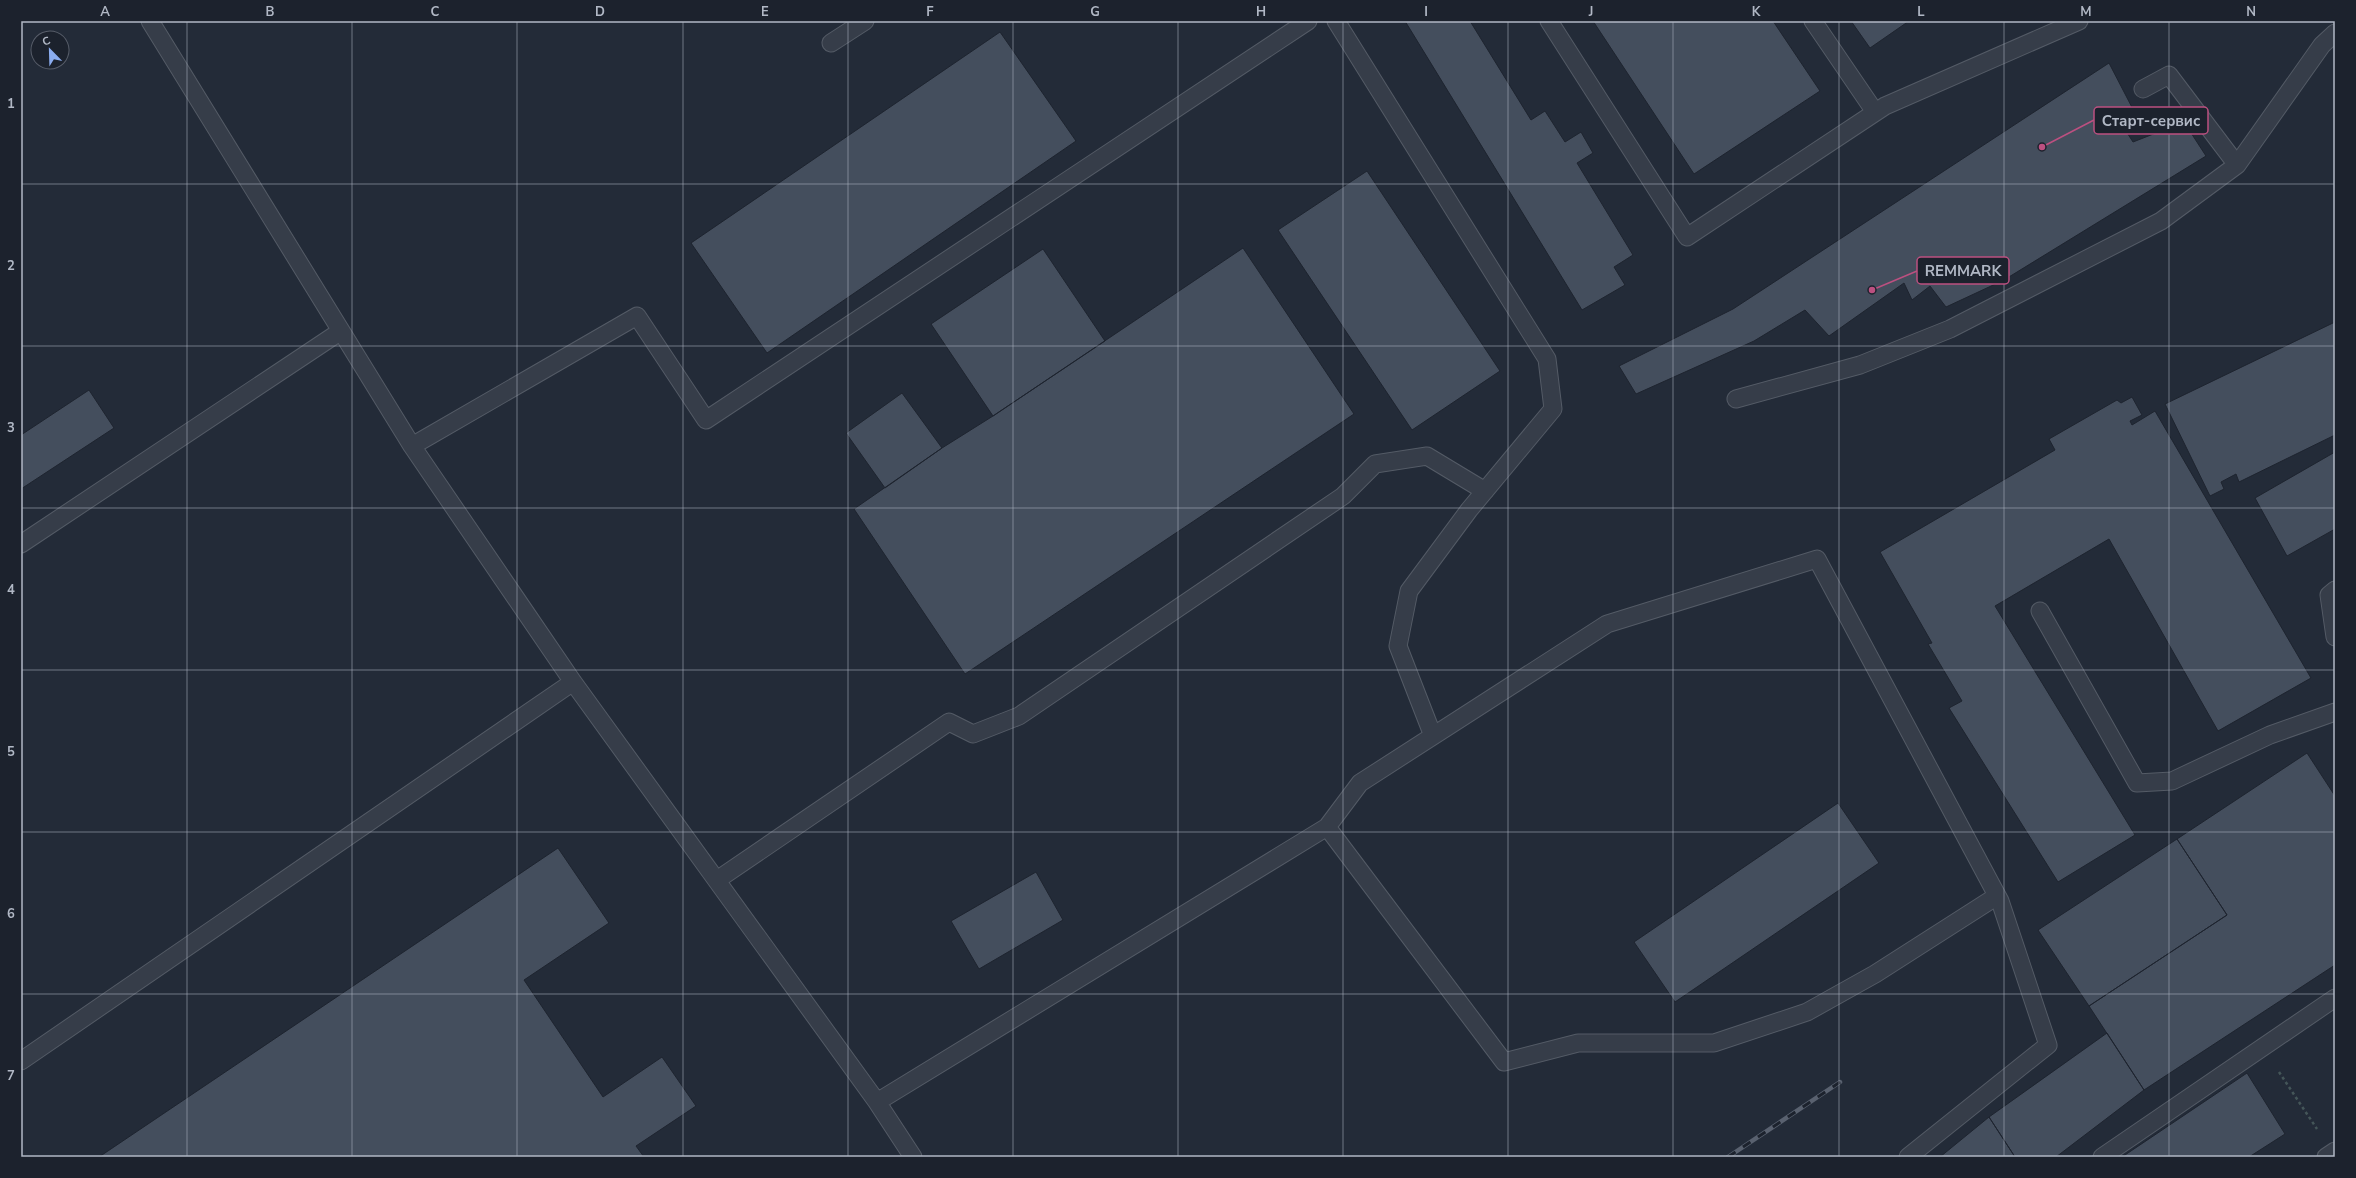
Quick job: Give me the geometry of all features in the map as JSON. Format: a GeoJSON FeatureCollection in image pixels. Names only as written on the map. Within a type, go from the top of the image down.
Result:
{"type":"FeatureCollection","features":[{"type":"Feature","properties":{"kind":"lane"},"geometry":{"type":"LineString","coordinates":[[150,21],[412,446],[573,682],[877,1102],[913,1157]]}},
{"type":"Feature","properties":{"kind":"lane"},"geometry":{"type":"LineString","coordinates":[[832,44],[865,21]]}},
{"type":"Feature","properties":{"kind":"lane"},"geometry":{"type":"LineString","coordinates":[[412,446],[637,316],[706,420],[1308,21]]}},
{"type":"Feature","properties":{"kind":"lane"},"geometry":{"type":"LineString","coordinates":[[1336,21],[1547,359],[1553,409],[1485,491],[1409,591],[1398,646],[1432,736]]}},
{"type":"Feature","properties":{"kind":"lane"},"geometry":{"type":"LineString","coordinates":[[1549,21],[1687,237],[1875,112],[2079,21]]}},
{"type":"Feature","properties":{"kind":"lane"},"geometry":{"type":"LineString","coordinates":[[1814,21],[1875,112]]}},
{"type":"Feature","properties":{"kind":"lane"},"geometry":{"type":"LineString","coordinates":[[1736,399],[1860,365],[1950,329],[2160,221],[2237,165],[2322,46],[2335,32]]}},
{"type":"Feature","properties":{"kind":"lane"},"geometry":{"type":"LineString","coordinates":[[2143,89],[2169,75],[2237,165]]}},
{"type":"Feature","properties":{"kind":"lane"},"geometry":{"type":"LineString","coordinates":[[21,544],[341,332]]}},
{"type":"Feature","properties":{"kind":"lane"},"geometry":{"type":"LineString","coordinates":[[716,880],[949,722],[973,734],[1019,716],[1343,496],[1375,464],[1427,456],[1485,491]]}},
{"type":"Feature","properties":{"kind":"lane"},"geometry":{"type":"LineString","coordinates":[[877,1102],[1327,827],[1360,783],[1607,624],[1817,559],[1997,896],[2048,1045],[1908,1157]]}},
{"type":"Feature","properties":{"kind":"lane"},"geometry":{"type":"LineString","coordinates":[[2335,590],[2330,595],[2335,637]]}},
{"type":"Feature","properties":{"kind":"lane"},"geometry":{"type":"LineString","coordinates":[[2040,611],[2137,783],[2172,781],[2270,736],[2335,712]]}},
{"type":"Feature","properties":{"kind":"lane"},"geometry":{"type":"LineString","coordinates":[[21,1061],[573,682]]}},
{"type":"Feature","properties":{"kind":"lane"},"geometry":{"type":"LineString","coordinates":[[1327,827],[1504,1062],[1578,1043],[1714,1043],[1807,1012],[1875,974],[1997,896]]}},
{"type":"Feature","properties":{"kind":"lane"},"geometry":{"type":"LineString","coordinates":[[2102,1157],[2335,998]]}},
{"type":"Feature","properties":{"kind":"path"},"geometry":{"type":"LineString","coordinates":[[2262,1048],[2332,1153]]}},
{"type":"Feature","properties":{"kind":"building"},"geometry":{"type":"Polygon","coordinates":[[[1405,21],[1470,21],[1531,120],[1545,111],[1565,142],[1581,132],[1593,153],[1577,163],[1633,255],[1614,267],[1625,285],[1582,310],[1405,21]]]}},
{"type":"Feature","properties":{"kind":"building"},"geometry":{"type":"Polygon","coordinates":[[[1593,21],[1773,21],[1820,91],[1694,174],[1593,21]]]}},
{"type":"Feature","properties":{"kind":"building"},"geometry":{"type":"Polygon","coordinates":[[[1851,21],[1909,21],[1870,48],[1851,21]]]}},
{"type":"Feature","properties":{"kind":"building"},"geometry":{"type":"Polygon","coordinates":[[[1000,32],[1076,141],[767,353],[691,243],[1000,32]]]}},
{"type":"Feature","properties":{"kind":"building"},"geometry":{"type":"Polygon","coordinates":[[[2109,63],[2137,117],[2124,128],[2133,142],[2184,122],[2206,156],[2004,280],[1946,307],[1930,286],[1912,300],[1904,283],[1829,336],[1805,310],[1754,341],[1636,394],[1619,366],[1733,309],[2109,63]]]}},
{"type":"Feature","properties":{"kind":"building"},"geometry":{"type":"Polygon","coordinates":[[[1367,171],[1500,371],[1412,430],[1278,230],[1367,171]]]}},
{"type":"Feature","properties":{"kind":"building"},"geometry":{"type":"Polygon","coordinates":[[[1243,248],[1354,414],[965,674],[854,509],[942,448],[993,416],[1243,248]]]}},
{"type":"Feature","properties":{"kind":"building"},"geometry":{"type":"Polygon","coordinates":[[[1043,249],[1105,341],[993,416],[931,324],[1043,249]]]}},
{"type":"Feature","properties":{"kind":"building"},"geometry":{"type":"Polygon","coordinates":[[[2335,322],[2335,435],[2239,482],[2236,474],[2221,482],[2224,489],[2210,496],[2165,404],[2335,322]]]}},
{"type":"Feature","properties":{"kind":"building"},"geometry":{"type":"Polygon","coordinates":[[[89,390],[114,428],[21,489],[21,435],[89,390]]]}},
{"type":"Feature","properties":{"kind":"building"},"geometry":{"type":"Polygon","coordinates":[[[902,393],[942,448],[885,488],[846,433],[902,393]]]}},
{"type":"Feature","properties":{"kind":"building"},"geometry":{"type":"Polygon","coordinates":[[[2132,397],[2142,415],[2130,421],[2132,425],[2155,411],[2311,678],[2218,731],[2109,539],[1995,606],[2135,835],[2058,882],[1949,708],[1962,701],[1928,644],[1932,643],[1880,552],[2055,450],[2049,439],[2117,400],[2121,403],[2132,397]]]}},
{"type":"Feature","properties":{"kind":"building"},"geometry":{"type":"Polygon","coordinates":[[[2335,452],[2335,529],[2287,556],[2255,498],[2335,452]]]}},
{"type":"Feature","properties":{"kind":"building"},"geometry":{"type":"Polygon","coordinates":[[[2307,753],[2335,796],[2335,965],[2144,1090],[2089,1006],[2227,915],[2177,839],[2307,753]]]}},
{"type":"Feature","properties":{"kind":"building"},"geometry":{"type":"Polygon","coordinates":[[[1838,803],[1879,863],[1675,1002],[1634,942],[1838,803]]]}},
{"type":"Feature","properties":{"kind":"building"},"geometry":{"type":"Polygon","coordinates":[[[2177,839],[2227,915],[2089,1006],[2038,930],[2177,839]]]}},
{"type":"Feature","properties":{"kind":"building"},"geometry":{"type":"Polygon","coordinates":[[[558,848],[609,923],[524,980],[603,1097],[662,1057],[696,1106],[636,1146],[644,1157],[99,1157],[558,848]]]}},
{"type":"Feature","properties":{"kind":"building"},"geometry":{"type":"Polygon","coordinates":[[[1036,872],[1063,920],[979,969],[951,921],[1036,872]]]}},
{"type":"Feature","properties":{"kind":"building"},"geometry":{"type":"Polygon","coordinates":[[[2107,1033],[2144,1090],[2056,1157],[2015,1157],[1989,1117],[2107,1033]]]}},
{"type":"Feature","properties":{"kind":"building"},"geometry":{"type":"Polygon","coordinates":[[[2247,1073],[2285,1134],[2249,1157],[2122,1157],[2247,1073]]]}},
{"type":"Feature","properties":{"kind":"building"},"geometry":{"type":"Polygon","coordinates":[[[1989,1117],[2015,1157],[1940,1157],[1989,1117]]]}},
{"type":"Feature","properties":{"kind":"railway"},"geometry":{"type":"LineString","coordinates":[[1728,1157],[1840,1082]]}},
{"type":"Feature","properties":{"kind":"place","name":"Старт-сервис"},"geometry":{"type":"Point","coordinates":[2042,147]}},
{"type":"Feature","properties":{"kind":"place","name":"REMMARK"},"geometry":{"type":"Point","coordinates":[1872,290]}}]}
